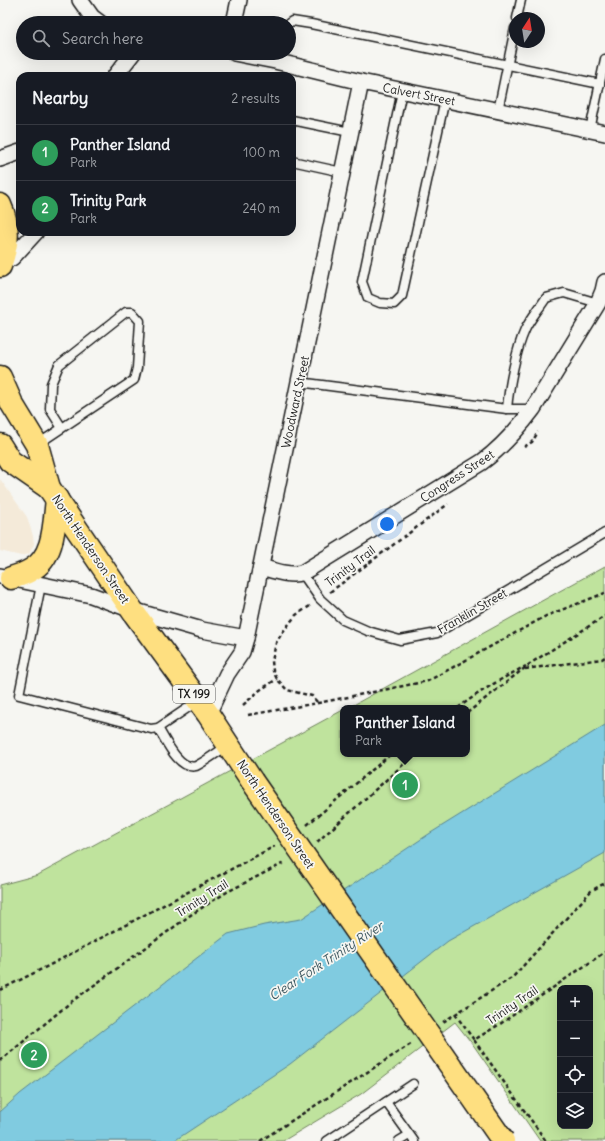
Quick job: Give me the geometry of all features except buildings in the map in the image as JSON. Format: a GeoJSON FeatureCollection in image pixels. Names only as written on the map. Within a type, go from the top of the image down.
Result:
{"type":"FeatureCollection","features":[{"type":"Feature","properties":{"kind":"main road"},"geometry":{"type":"LineString","coordinates":[[0,205],[6,218],[7,240],[1,264]]}},
{"type":"Feature","properties":{"kind":"main road","name":"North Henderson Street"},"geometry":{"type":"LineString","coordinates":[[0,377],[12,404],[37,445],[53,494],[132,610],[203,707],[252,781],[503,1141]]}},
{"type":"Feature","properties":{"kind":"main road","name":"North Henderson Street"},"geometry":{"type":"LineString","coordinates":[[0,445],[10,461],[53,494]]}},
{"type":"Feature","properties":{"kind":"main road"},"geometry":{"type":"LineString","coordinates":[[6,577],[31,570],[40,564],[50,549],[53,494]]}},
{"type":"Feature","properties":{"kind":"street"},"geometry":{"type":"LineString","coordinates":[[80,0],[91,16]]}},
{"type":"Feature","properties":{"kind":"street"},"geometry":{"type":"LineString","coordinates":[[236,16],[239,0]]}},
{"type":"Feature","properties":{"kind":"street"},"geometry":{"type":"LineString","coordinates":[[119,72],[128,60]]}},
{"type":"Feature","properties":{"kind":"street","name":"Calvert Street"},"geometry":{"type":"LineString","coordinates":[[286,60],[361,82],[605,133]]}},
{"type":"Feature","properties":{"kind":"street","name":"Woodward Street"},"geometry":{"type":"LineString","coordinates":[[203,707],[242,652],[246,638],[361,82]]}},
{"type":"Feature","properties":{"kind":"street"},"geometry":{"type":"LineString","coordinates":[[0,159],[16,153]]}},
{"type":"Feature","properties":{"kind":"street"},"geometry":{"type":"LineString","coordinates":[[1,264],[12,258],[32,236]]}},
{"type":"Feature","properties":{"kind":"street","name":"Congress Street"},"geometry":{"type":"LineString","coordinates":[[302,573],[482,462],[501,446],[521,426],[533,410],[598,302],[605,282]]}},
{"type":"Feature","properties":{"kind":"street"},"geometry":{"type":"LineString","coordinates":[[261,567],[287,574],[294,575],[302,573]]}},
{"type":"Feature","properties":{"kind":"street"},"geometry":{"type":"LineString","coordinates":[[6,577],[91,595],[132,610],[202,630],[246,638]]}},
{"type":"Feature","properties":{"kind":"lane"},"geometry":{"type":"LineString","coordinates":[[518,12],[521,0]]}},
{"type":"Feature","properties":{"kind":"lane"},"geometry":{"type":"LineString","coordinates":[[296,22],[311,24],[600,84]]}},
{"type":"Feature","properties":{"kind":"lane"},"geometry":{"type":"LineString","coordinates":[[498,111],[511,48]]}},
{"type":"Feature","properties":{"kind":"lane"},"geometry":{"type":"LineString","coordinates":[[590,130],[605,59]]}},
{"type":"Feature","properties":{"kind":"lane"},"geometry":{"type":"LineString","coordinates":[[402,90],[362,282],[368,298],[380,303],[394,304],[402,296],[445,99]]}},
{"type":"Feature","properties":{"kind":"lane"},"geometry":{"type":"LineString","coordinates":[[296,121],[350,132]]}},
{"type":"Feature","properties":{"kind":"lane"},"geometry":{"type":"LineString","coordinates":[[296,161],[342,172]]}},
{"type":"Feature","properties":{"kind":"lane"},"geometry":{"type":"LineString","coordinates":[[507,409],[508,390],[525,330],[546,298],[564,293],[598,302]]}},
{"type":"Feature","properties":{"kind":"lane"},"geometry":{"type":"LineString","coordinates":[[37,445],[134,380],[137,368],[140,321],[132,312],[126,312],[59,365],[51,384],[50,409],[62,428]]}},
{"type":"Feature","properties":{"kind":"lane"},"geometry":{"type":"LineString","coordinates":[[299,382],[507,409],[533,410]]}},
{"type":"Feature","properties":{"kind":"lane","name":"Franklin Street"},"geometry":{"type":"LineString","coordinates":[[302,573],[320,599],[343,620],[368,631],[400,640],[437,633],[605,533]]}},
{"type":"Feature","properties":{"kind":"lane"},"geometry":{"type":"LineString","coordinates":[[41,585],[19,696],[151,729],[158,728],[203,707]]}},
{"type":"Feature","properties":{"kind":"lane"},"geometry":{"type":"LineString","coordinates":[[158,728],[179,761],[185,765],[195,766],[228,745]]}},
{"type":"Feature","properties":{"kind":"lane"},"geometry":{"type":"LineString","coordinates":[[327,1141],[413,1084]]}},
{"type":"Feature","properties":{"kind":"lane"},"geometry":{"type":"LineString","coordinates":[[386,1102],[412,1138],[399,1141]]}},
{"type":"Feature","properties":{"kind":"path"},"geometry":{"type":"LineString","coordinates":[[519,452],[532,442],[539,430]]}},
{"type":"Feature","properties":{"kind":"path","name":"Trinity Trail"},"geometry":{"type":"LineString","coordinates":[[277,679],[273,671],[272,661],[276,643],[282,632],[296,615],[320,599],[448,504]]}},
{"type":"Feature","properties":{"kind":"path"},"geometry":{"type":"LineString","coordinates":[[248,715],[318,703],[428,681],[546,616],[605,593]]}},
{"type":"Feature","properties":{"kind":"path"},"geometry":{"type":"LineString","coordinates":[[470,711],[532,663],[605,616]]}},
{"type":"Feature","properties":{"kind":"path"},"geometry":{"type":"LineString","coordinates":[[524,669],[605,657]]}},
{"type":"Feature","properties":{"kind":"path"},"geometry":{"type":"LineString","coordinates":[[462,705],[503,678],[532,663]]}},
{"type":"Feature","properties":{"kind":"path"},"geometry":{"type":"LineString","coordinates":[[243,705],[260,690],[277,679],[287,690],[312,696],[318,703]]}},
{"type":"Feature","properties":{"kind":"path"},"geometry":{"type":"LineString","coordinates":[[305,827],[388,757]]}},
{"type":"Feature","properties":{"kind":"path"},"geometry":{"type":"LineString","coordinates":[[315,843],[412,757]]}},
{"type":"Feature","properties":{"kind":"path","name":"Trinity Trail"},"geometry":{"type":"LineString","coordinates":[[0,990],[279,845]]}},
{"type":"Feature","properties":{"kind":"path","name":"Trinity Trail"},"geometry":{"type":"LineString","coordinates":[[0,1061],[71,1002],[192,914],[227,892],[284,863]]}},
{"type":"Feature","properties":{"kind":"path","name":"Trinity Trail"},"geometry":{"type":"LineString","coordinates":[[474,1040],[500,1024],[605,952]]}},
{"type":"Feature","properties":{"kind":"path"},"geometry":{"type":"LineString","coordinates":[[455,1014],[546,1141]]}},
{"type":"Feature","properties":{"kind":"shaded area"},"geometry":{"type":"Polygon","coordinates":[[[0,479],[27,517],[34,544],[29,554],[21,556],[0,551],[0,479]]]}},
{"type":"Feature","properties":{"kind":"green space"},"geometry":{"type":"Polygon","coordinates":[[[605,566],[605,1141],[540,1141],[474,1046],[455,1022],[361,1094],[283,1141],[0,1141],[0,885],[38,875],[340,712],[340,757],[470,757],[470,705],[353,705],[605,566]]]}},
{"type":"Feature","properties":{"kind":"water","name":"Clear Fork Trinity River"},"geometry":{"type":"Polygon","coordinates":[[[605,725],[605,853],[448,941],[290,1064],[174,1141],[0,1141],[0,1112],[20,1094],[228,934],[264,925],[301,919],[429,834],[605,725]]]}},
{"type":"Feature","properties":{"kind":"place","name":"Panther Island"},"geometry":{"type":"Point","coordinates":[405,785]}},
{"type":"Feature","properties":{"kind":"place","name":"Trinity Park"},"geometry":{"type":"Point","coordinates":[34,1055]}}]}
